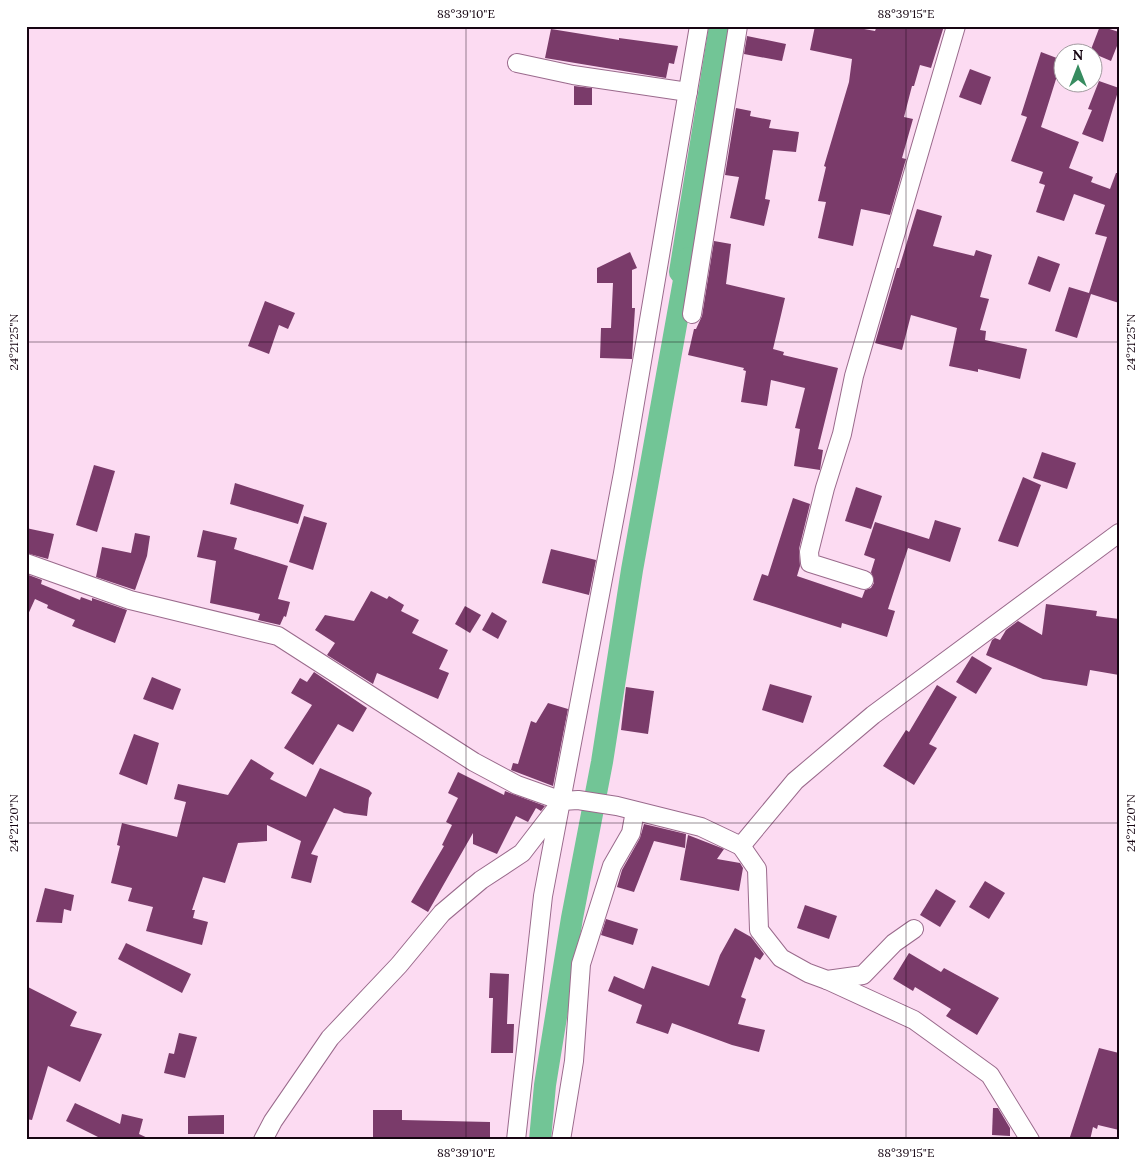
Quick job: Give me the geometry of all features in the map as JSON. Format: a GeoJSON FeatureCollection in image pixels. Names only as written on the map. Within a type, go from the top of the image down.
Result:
{"type":"FeatureCollection","features":[{"type":"Feature","properties":{"kind":"street"},"geometry":{"type":"LineString","coordinates":[[516,1140],[543,896],[570,801],[623,473],[699,26]]}},
{"type":"Feature","properties":{"kind":"street"},"geometry":{"type":"LineString","coordinates":[[692,314],[738,26]]}},
{"type":"Feature","properties":{"kind":"street"},"geometry":{"type":"LineString","coordinates":[[864,580],[810,563],[810,552],[825,488],[842,434],[854,376],[956,26]]}},
{"type":"Feature","properties":{"kind":"street"},"geometry":{"type":"LineString","coordinates":[[517,64],[573,75],[688,92]]}},
{"type":"Feature","properties":{"kind":"street"},"geometry":{"type":"LineString","coordinates":[[741,846],[795,781],[873,715],[1119,532]]}},
{"type":"Feature","properties":{"kind":"street"},"geometry":{"type":"LineString","coordinates":[[26,563],[130,600],[278,636],[474,762],[517,785],[570,801],[617,806],[701,827],[741,846],[757,868],[759,930],[781,958],[914,1020],[990,1074],[1030,1140]]}},
{"type":"Feature","properties":{"kind":"street"},"geometry":{"type":"LineString","coordinates":[[263,1140],[273,1121],[330,1038],[399,966],[442,913],[482,880],[522,853],[570,801]]}},
{"type":"Feature","properties":{"kind":"street"},"geometry":{"type":"LineString","coordinates":[[561,1140],[574,1061],[581,964],[612,866],[632,832],[635,811]]}},
{"type":"Feature","properties":{"kind":"street"},"geometry":{"type":"LineString","coordinates":[[827,980],[863,975],[894,943],[914,929]]}},
{"type":"Feature","properties":{"kind":"building"},"geometry":{"type":"Polygon","coordinates":[[[815,26],[848,26],[875,31],[877,26],[944,26],[931,68],[920,65],[914,86],[912,86],[904,117],[913,119],[902,158],[906,159],[890,215],[861,209],[853,246],[818,238],[826,202],[818,201],[826,167],[824,166],[849,82],[852,59],[810,50],[815,26]]]}},
{"type":"Feature","properties":{"kind":"building"},"geometry":{"type":"Polygon","coordinates":[[[1100,26],[1119,32],[1119,41],[1111,61],[1102,57],[1102,42],[1094,42],[1100,26]]]}},
{"type":"Feature","properties":{"kind":"building"},"geometry":{"type":"Polygon","coordinates":[[[551,29],[619,40],[619,38],[678,46],[674,64],[669,63],[666,78],[545,58],[551,29]]]}},
{"type":"Feature","properties":{"kind":"building"},"geometry":{"type":"Polygon","coordinates":[[[747,36],[786,44],[782,61],[744,54],[747,36]]]}},
{"type":"Feature","properties":{"kind":"building"},"geometry":{"type":"Polygon","coordinates":[[[1041,52],[1052,56],[1052,92],[1041,127],[1079,142],[1069,168],[1093,177],[1091,182],[1110,189],[1116,173],[1119,173],[1119,303],[1091,294],[1077,338],[1055,331],[1069,287],[1089,293],[1107,237],[1095,234],[1105,205],[1074,194],[1064,221],[1036,212],[1045,185],[1039,183],[1043,172],[1011,161],[1027,117],[1021,115],[1041,52]]]}},
{"type":"Feature","properties":{"kind":"building"},"geometry":{"type":"Polygon","coordinates":[[[970,69],[991,77],[981,105],[959,97],[970,69]]]}},
{"type":"Feature","properties":{"kind":"building"},"geometry":{"type":"Polygon","coordinates":[[[1102,82],[1119,88],[1103,142],[1082,134],[1092,110],[1088,109],[1095,92],[1102,92],[1102,82]]]}},
{"type":"Feature","properties":{"kind":"building"},"geometry":{"type":"Polygon","coordinates":[[[574,86],[592,88],[592,105],[574,105],[574,86]]]}},
{"type":"Feature","properties":{"kind":"building"},"geometry":{"type":"Polygon","coordinates":[[[736,108],[751,111],[750,116],[771,120],[769,128],[799,132],[796,152],[773,150],[765,199],[770,200],[764,226],[730,218],[739,177],[725,175],[736,108]]]}},
{"type":"Feature","properties":{"kind":"building"},"geometry":{"type":"Polygon","coordinates":[[[917,209],[942,216],[933,246],[974,256],[976,250],[992,255],[980,297],[989,299],[980,330],[986,331],[985,340],[1027,349],[1020,379],[978,369],[978,372],[949,366],[957,328],[911,315],[902,350],[875,343],[917,209]]]}},
{"type":"Feature","properties":{"kind":"building"},"geometry":{"type":"Polygon","coordinates":[[[714,241],[731,244],[726,284],[785,298],[773,349],[784,352],[783,355],[838,368],[818,449],[823,450],[820,470],[794,466],[800,429],[795,428],[805,388],[771,380],[767,406],[741,402],[746,371],[743,370],[744,368],[688,355],[694,329],[696,329],[702,316],[714,241]]]}},
{"type":"Feature","properties":{"kind":"building"},"geometry":{"type":"Polygon","coordinates":[[[630,252],[637,268],[632,270],[632,308],[635,308],[632,359],[600,358],[601,328],[611,328],[613,283],[597,283],[597,268],[630,252]]]}},
{"type":"Feature","properties":{"kind":"building"},"geometry":{"type":"Polygon","coordinates":[[[1038,256],[1060,264],[1050,292],[1028,284],[1038,256]]]}},
{"type":"Feature","properties":{"kind":"building"},"geometry":{"type":"Polygon","coordinates":[[[265,301],[295,313],[288,329],[279,325],[269,354],[248,346],[265,301]]]}},
{"type":"Feature","properties":{"kind":"building"},"geometry":{"type":"Polygon","coordinates":[[[1042,452],[1076,463],[1067,489],[1033,478],[1042,452]]]}},
{"type":"Feature","properties":{"kind":"building"},"geometry":{"type":"Polygon","coordinates":[[[94,465],[115,471],[97,532],[76,525],[94,465]]]}},
{"type":"Feature","properties":{"kind":"building"},"geometry":{"type":"Polygon","coordinates":[[[1023,477],[1041,485],[1018,547],[998,541],[1023,477]]]}},
{"type":"Feature","properties":{"kind":"building"},"geometry":{"type":"Polygon","coordinates":[[[235,483],[304,505],[298,524],[230,504],[235,483]]]}},
{"type":"Feature","properties":{"kind":"building"},"geometry":{"type":"Polygon","coordinates":[[[856,487],[882,496],[871,529],[845,521],[856,487]]]}},
{"type":"Feature","properties":{"kind":"building"},"geometry":{"type":"Polygon","coordinates":[[[793,498],[810,504],[799,549],[800,566],[797,576],[862,598],[865,590],[871,588],[874,583],[871,572],[875,559],[864,555],[875,522],[929,539],[935,520],[961,528],[950,562],[908,548],[888,609],[895,611],[887,637],[842,623],[841,628],[753,600],[762,574],[768,576],[793,498]]]}},
{"type":"Feature","properties":{"kind":"building"},"geometry":{"type":"Polygon","coordinates":[[[304,516],[327,523],[313,570],[289,562],[304,516]]]}},
{"type":"Feature","properties":{"kind":"building"},"geometry":{"type":"Polygon","coordinates":[[[26,528],[54,534],[48,559],[26,553],[26,528]]]}},
{"type":"Feature","properties":{"kind":"building"},"geometry":{"type":"Polygon","coordinates":[[[203,530],[237,538],[234,549],[288,566],[278,599],[290,602],[286,617],[284,616],[280,625],[258,620],[260,614],[210,603],[216,561],[197,557],[203,530]]]}},
{"type":"Feature","properties":{"kind":"building"},"geometry":{"type":"Polygon","coordinates":[[[135,533],[150,536],[147,556],[135,590],[96,577],[102,547],[131,553],[135,533]]]}},
{"type":"Feature","properties":{"kind":"building"},"geometry":{"type":"Polygon","coordinates":[[[551,549],[596,560],[589,595],[542,583],[551,549]]]}},
{"type":"Feature","properties":{"kind":"building"},"geometry":{"type":"Polygon","coordinates":[[[26,574],[42,580],[41,584],[80,600],[81,597],[92,601],[92,598],[127,610],[115,643],[72,626],[75,620],[47,608],[48,605],[35,599],[26,619],[26,574]]]}},
{"type":"Feature","properties":{"kind":"building"},"geometry":{"type":"Polygon","coordinates":[[[371,591],[387,599],[389,596],[404,605],[401,611],[419,620],[412,633],[448,650],[439,669],[449,673],[438,699],[377,673],[373,684],[327,655],[335,643],[315,630],[325,615],[354,621],[371,591]]]}},
{"type":"Feature","properties":{"kind":"building"},"geometry":{"type":"Polygon","coordinates":[[[1046,604],[1097,611],[1096,616],[1119,619],[1119,675],[1090,670],[1087,686],[1043,679],[986,655],[992,640],[995,638],[1000,640],[1006,630],[1018,621],[1042,635],[1046,604]]]}},
{"type":"Feature","properties":{"kind":"building"},"geometry":{"type":"Polygon","coordinates":[[[465,606],[481,615],[470,633],[455,624],[465,606]]]}},
{"type":"Feature","properties":{"kind":"building"},"geometry":{"type":"Polygon","coordinates":[[[492,612],[507,621],[498,639],[482,630],[492,612]]]}},
{"type":"Feature","properties":{"kind":"building"},"geometry":{"type":"Polygon","coordinates":[[[972,656],[992,668],[976,694],[956,682],[972,656]]]}},
{"type":"Feature","properties":{"kind":"building"},"geometry":{"type":"Polygon","coordinates":[[[314,672],[367,708],[353,732],[338,724],[313,765],[284,748],[312,705],[291,693],[300,678],[307,682],[314,672]]]}},
{"type":"Feature","properties":{"kind":"building"},"geometry":{"type":"Polygon","coordinates":[[[152,677],[181,689],[173,710],[143,699],[152,677]]]}},
{"type":"Feature","properties":{"kind":"building"},"geometry":{"type":"Polygon","coordinates":[[[770,684],[812,696],[803,723],[762,710],[770,684]]]}},
{"type":"Feature","properties":{"kind":"building"},"geometry":{"type":"Polygon","coordinates":[[[937,685],[957,697],[929,744],[937,748],[914,785],[883,766],[906,730],[909,732],[937,685]]]}},
{"type":"Feature","properties":{"kind":"building"},"geometry":{"type":"Polygon","coordinates":[[[626,687],[654,691],[648,734],[621,730],[626,687]]]}},
{"type":"Feature","properties":{"kind":"building"},"geometry":{"type":"Polygon","coordinates":[[[548,703],[568,709],[553,786],[511,770],[513,763],[518,764],[531,721],[536,723],[548,703]]]}},
{"type":"Feature","properties":{"kind":"building"},"geometry":{"type":"Polygon","coordinates":[[[134,734],[159,743],[147,785],[119,774],[134,734]]]}},
{"type":"Feature","properties":{"kind":"building"},"geometry":{"type":"Polygon","coordinates":[[[251,759],[274,773],[270,779],[306,797],[320,768],[369,790],[372,793],[369,798],[367,816],[344,813],[334,808],[311,854],[318,856],[311,883],[291,878],[301,841],[267,825],[267,841],[238,843],[225,883],[203,877],[192,910],[195,910],[193,918],[208,922],[202,945],[146,931],[153,907],[128,901],[132,888],[111,883],[120,846],[117,845],[122,823],[177,837],[186,802],[174,799],[178,784],[228,795],[251,759]]]}},
{"type":"Feature","properties":{"kind":"building"},"geometry":{"type":"Polygon","coordinates":[[[458,772],[504,795],[505,791],[545,806],[541,811],[536,808],[528,822],[516,816],[497,854],[473,844],[473,833],[428,912],[411,902],[444,846],[442,845],[452,825],[446,822],[458,798],[448,793],[458,772]]]}},
{"type":"Feature","properties":{"kind":"building"},"geometry":{"type":"Polygon","coordinates":[[[644,824],[686,834],[685,848],[654,841],[634,892],[617,887],[622,870],[640,838],[644,824]]]}},
{"type":"Feature","properties":{"kind":"building"},"geometry":{"type":"Polygon","coordinates":[[[688,835],[724,849],[717,859],[740,863],[743,868],[739,891],[680,880],[688,835]]]}},
{"type":"Feature","properties":{"kind":"building"},"geometry":{"type":"Polygon","coordinates":[[[985,881],[1005,893],[989,919],[969,907],[985,881]]]}},
{"type":"Feature","properties":{"kind":"building"},"geometry":{"type":"Polygon","coordinates":[[[45,888],[74,895],[71,911],[64,909],[62,923],[36,922],[45,888]]]}},
{"type":"Feature","properties":{"kind":"building"},"geometry":{"type":"Polygon","coordinates":[[[936,889],[956,901],[940,927],[920,915],[936,889]]]}},
{"type":"Feature","properties":{"kind":"building"},"geometry":{"type":"Polygon","coordinates":[[[805,905],[837,916],[829,939],[797,928],[805,905]]]}},
{"type":"Feature","properties":{"kind":"building"},"geometry":{"type":"Polygon","coordinates":[[[606,919],[638,929],[633,945],[601,935],[606,919]]]}},
{"type":"Feature","properties":{"kind":"building"},"geometry":{"type":"Polygon","coordinates":[[[735,928],[751,937],[764,954],[760,960],[755,957],[741,997],[746,999],[738,1024],[765,1030],[759,1052],[732,1045],[672,1023],[668,1034],[636,1023],[642,1005],[608,991],[614,976],[644,989],[652,966],[709,986],[720,955],[735,928]]]}},
{"type":"Feature","properties":{"kind":"building"},"geometry":{"type":"Polygon","coordinates":[[[126,943],[191,974],[182,993],[118,959],[126,943]]]}},
{"type":"Feature","properties":{"kind":"building"},"geometry":{"type":"Polygon","coordinates":[[[909,953],[941,972],[944,968],[999,998],[977,1035],[946,1016],[951,1009],[915,987],[913,991],[893,979],[909,953]]]}},
{"type":"Feature","properties":{"kind":"building"},"geometry":{"type":"Polygon","coordinates":[[[490,973],[509,974],[507,1024],[514,1024],[513,1053],[491,1053],[493,998],[489,998],[490,973]]]}},
{"type":"Feature","properties":{"kind":"building"},"geometry":{"type":"Polygon","coordinates":[[[26,986],[77,1012],[70,1026],[102,1034],[80,1082],[48,1066],[32,1120],[26,1119],[26,986]]]}},
{"type":"Feature","properties":{"kind":"building"},"geometry":{"type":"Polygon","coordinates":[[[179,1033],[197,1037],[185,1078],[164,1073],[169,1053],[174,1054],[179,1033]]]}},
{"type":"Feature","properties":{"kind":"building"},"geometry":{"type":"Polygon","coordinates":[[[1099,1048],[1119,1053],[1119,1130],[1098,1125],[1097,1129],[1093,1127],[1090,1140],[1069,1140],[1099,1048]]]}},
{"type":"Feature","properties":{"kind":"building"},"geometry":{"type":"Polygon","coordinates":[[[75,1103],[120,1124],[122,1114],[143,1119],[139,1134],[152,1140],[104,1140],[66,1121],[75,1103]]]}},
{"type":"Feature","properties":{"kind":"building"},"geometry":{"type":"Polygon","coordinates":[[[993,1108],[998,1108],[1010,1128],[1010,1136],[992,1135],[993,1108]]]}},
{"type":"Feature","properties":{"kind":"building"},"geometry":{"type":"Polygon","coordinates":[[[373,1110],[402,1110],[402,1120],[490,1122],[490,1140],[373,1140],[373,1110]]]}},
{"type":"Feature","properties":{"kind":"building"},"geometry":{"type":"Polygon","coordinates":[[[224,1115],[224,1134],[188,1134],[188,1116],[224,1115]]]}},
{"type":"Feature","properties":{"kind":"waterway"},"geometry":{"type":"LineString","coordinates":[[680,272],[720,26]]}},
{"type":"Feature","properties":{"kind":"waterway"},"geometry":{"type":"LineString","coordinates":[[540,1140],[545,1085],[572,918],[602,762],[632,570],[688,258]]}}]}
